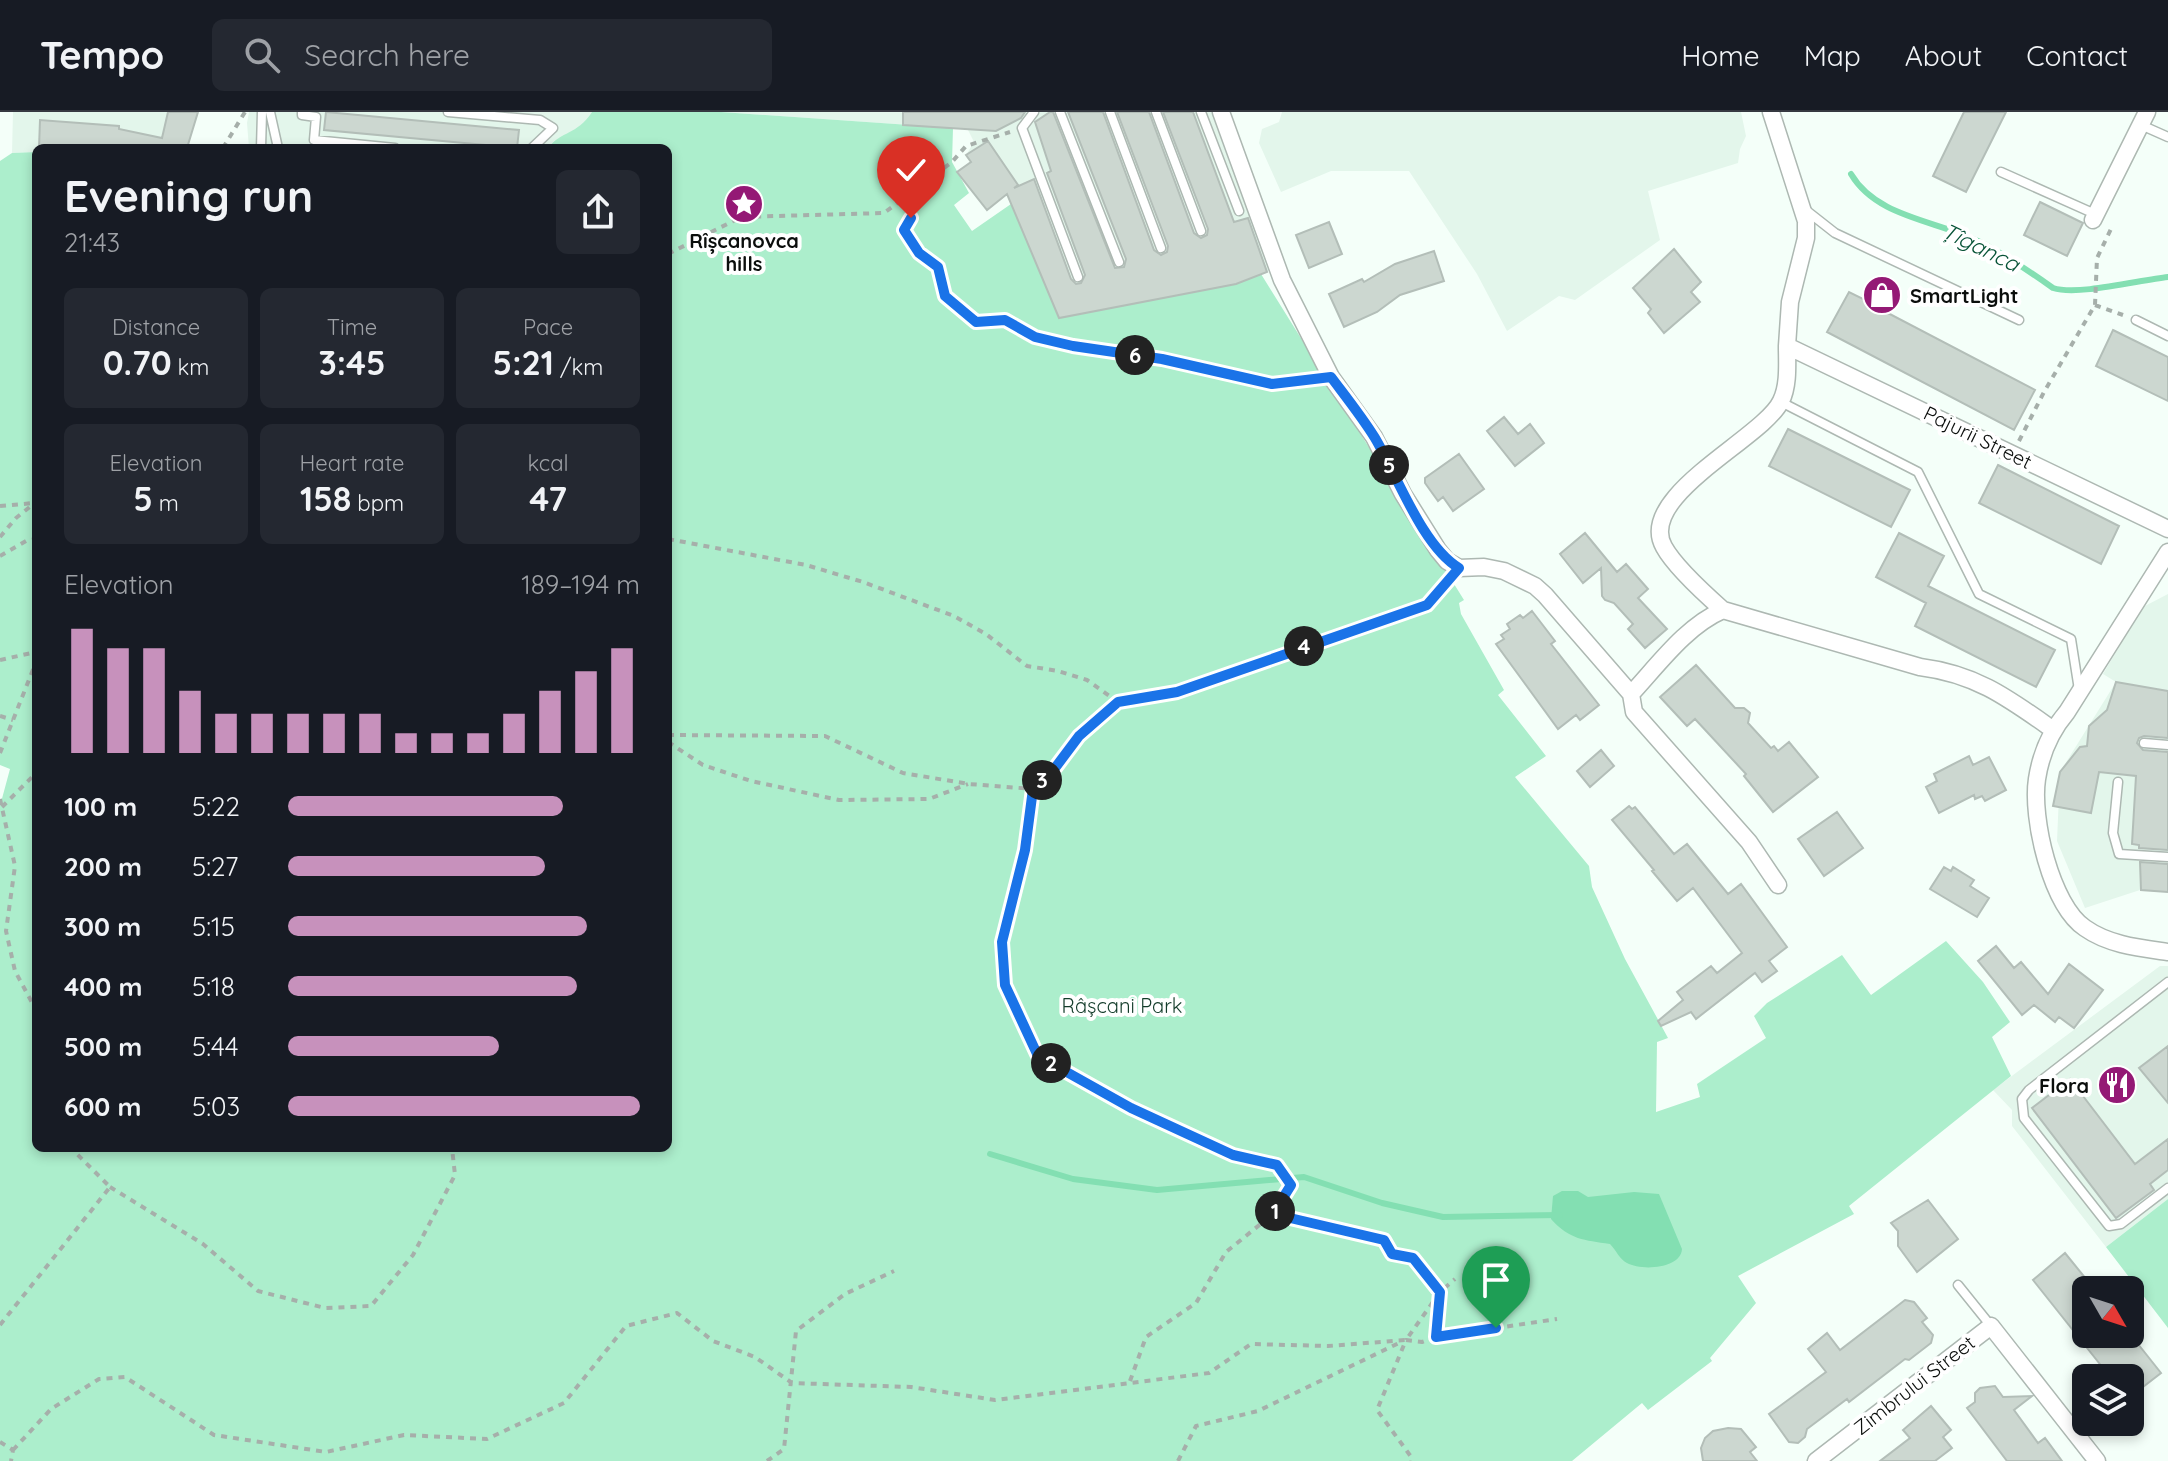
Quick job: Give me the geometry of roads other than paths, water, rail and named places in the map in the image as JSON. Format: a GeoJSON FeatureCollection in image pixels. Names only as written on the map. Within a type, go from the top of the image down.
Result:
{"type":"FeatureCollection","features":[{"type":"Feature","properties":{"kind":"street"},"geometry":{"type":"LineString","coordinates":[[1221,112],[1282,280],[1331,377],[1374,437],[1403,494],[1438,550],[1447,561],[1459,568],[1484,567],[1504,571],[1535,586],[1631,694],[1634,712],[1749,842],[1778,885]]}},
{"type":"Feature","properties":{"kind":"street"},"geometry":{"type":"LineString","coordinates":[[1771,112],[1803,208],[1806,238],[1790,302],[1787,373],[1781,402],[1749,434],[1691,480],[1663,519],[1663,547],[1723,610],[1920,667],[1948,671],[1998,691],[2052,729]]}},
{"type":"Feature","properties":{"kind":"street"},"geometry":{"type":"LineString","coordinates":[[2094,217],[2144,118]]}},
{"type":"Feature","properties":{"kind":"street","name":"Pajurii Street"},"geometry":{"type":"LineString","coordinates":[[1787,346],[2168,529]]}},
{"type":"Feature","properties":{"kind":"street"},"geometry":{"type":"LineString","coordinates":[[2168,552],[2052,729],[2037,782],[2037,811],[2051,874],[2073,918],[2094,934],[2115,942],[2168,952]]}},
{"type":"Feature","properties":{"kind":"street"},"geometry":{"type":"LineString","coordinates":[[1631,694],[1697,626],[1723,610]]}},
{"type":"Feature","properties":{"kind":"street","name":"Zimbrului Street"},"geometry":{"type":"LineString","coordinates":[[1816,1461],[1991,1326],[2097,1461]]}},
{"type":"Feature","properties":{"kind":"lane"},"geometry":{"type":"LineString","coordinates":[[261,144],[262,112]]}},
{"type":"Feature","properties":{"kind":"lane"},"geometry":{"type":"LineString","coordinates":[[270,112],[277,144]]}},
{"type":"Feature","properties":{"kind":"lane"},"geometry":{"type":"LineString","coordinates":[[302,112],[302,115],[316,117],[314,140],[354,144]]}},
{"type":"Feature","properties":{"kind":"lane"},"geometry":{"type":"LineString","coordinates":[[448,112],[540,120],[553,128],[536,144]]}},
{"type":"Feature","properties":{"kind":"lane"},"geometry":{"type":"LineString","coordinates":[[1034,112],[1022,128],[1078,277]]}},
{"type":"Feature","properties":{"kind":"lane"},"geometry":{"type":"LineString","coordinates":[[1060,112],[1119,262]]}},
{"type":"Feature","properties":{"kind":"lane"},"geometry":{"type":"LineString","coordinates":[[1110,112],[1161,248]]}},
{"type":"Feature","properties":{"kind":"lane"},"geometry":{"type":"LineString","coordinates":[[1156,112],[1201,231]]}},
{"type":"Feature","properties":{"kind":"lane"},"geometry":{"type":"LineString","coordinates":[[1201,112],[1239,211]]}},
{"type":"Feature","properties":{"kind":"lane"},"geometry":{"type":"LineString","coordinates":[[2144,118],[2168,137]]}},
{"type":"Feature","properties":{"kind":"lane"},"geometry":{"type":"LineString","coordinates":[[2001,172],[2094,217]]}},
{"type":"Feature","properties":{"kind":"lane"},"geometry":{"type":"LineString","coordinates":[[1803,208],[1835,233],[2019,320]]}},
{"type":"Feature","properties":{"kind":"lane"},"geometry":{"type":"LineString","coordinates":[[2136,320],[2168,336]]}},
{"type":"Feature","properties":{"kind":"lane"},"geometry":{"type":"LineString","coordinates":[[1781,402],[1918,472],[1979,594],[2071,639],[2079,691]]}},
{"type":"Feature","properties":{"kind":"lane"},"geometry":{"type":"LineString","coordinates":[[2144,743],[2168,745]]}},
{"type":"Feature","properties":{"kind":"lane"},"geometry":{"type":"LineString","coordinates":[[2118,782],[2113,833],[2119,854],[2168,857]]}},
{"type":"Feature","properties":{"kind":"lane"},"geometry":{"type":"LineString","coordinates":[[2168,982],[2029,1090],[2022,1099],[2024,1118],[2109,1226],[2121,1224],[2168,1188]]}},
{"type":"Feature","properties":{"kind":"lane"},"geometry":{"type":"LineString","coordinates":[[1958,1285],[1991,1326]]}},
{"type":"Feature","properties":{"kind":"waterway","name":"Țîganca"},"geometry":{"type":"LineString","coordinates":[[1851,174],[1862,189],[1876,200],[1909,216],[1980,242],[2053,288],[2093,289],[2168,277]]}},
{"type":"Feature","properties":{"kind":"waterway"},"geometry":{"type":"LineString","coordinates":[[990,1154],[1073,1179],[1157,1190],[1304,1177],[1382,1203],[1443,1217],[1560,1215]]}},
{"type":"Feature","properties":{"kind":"place","name":"Rîșcanovca hills"},"geometry":{"type":"Point","coordinates":[744,204]}},
{"type":"Feature","properties":{"kind":"place","name":"SmartLight"},"geometry":{"type":"Point","coordinates":[1882,295]}},
{"type":"Feature","properties":{"kind":"place","name":"Flora"},"geometry":{"type":"Point","coordinates":[2117,1085]}},
{"type":"Feature","properties":{"kind":"park label","name":"Râșcani Park"},"geometry":{"type":"Point","coordinates":[1122,1005]}}]}
